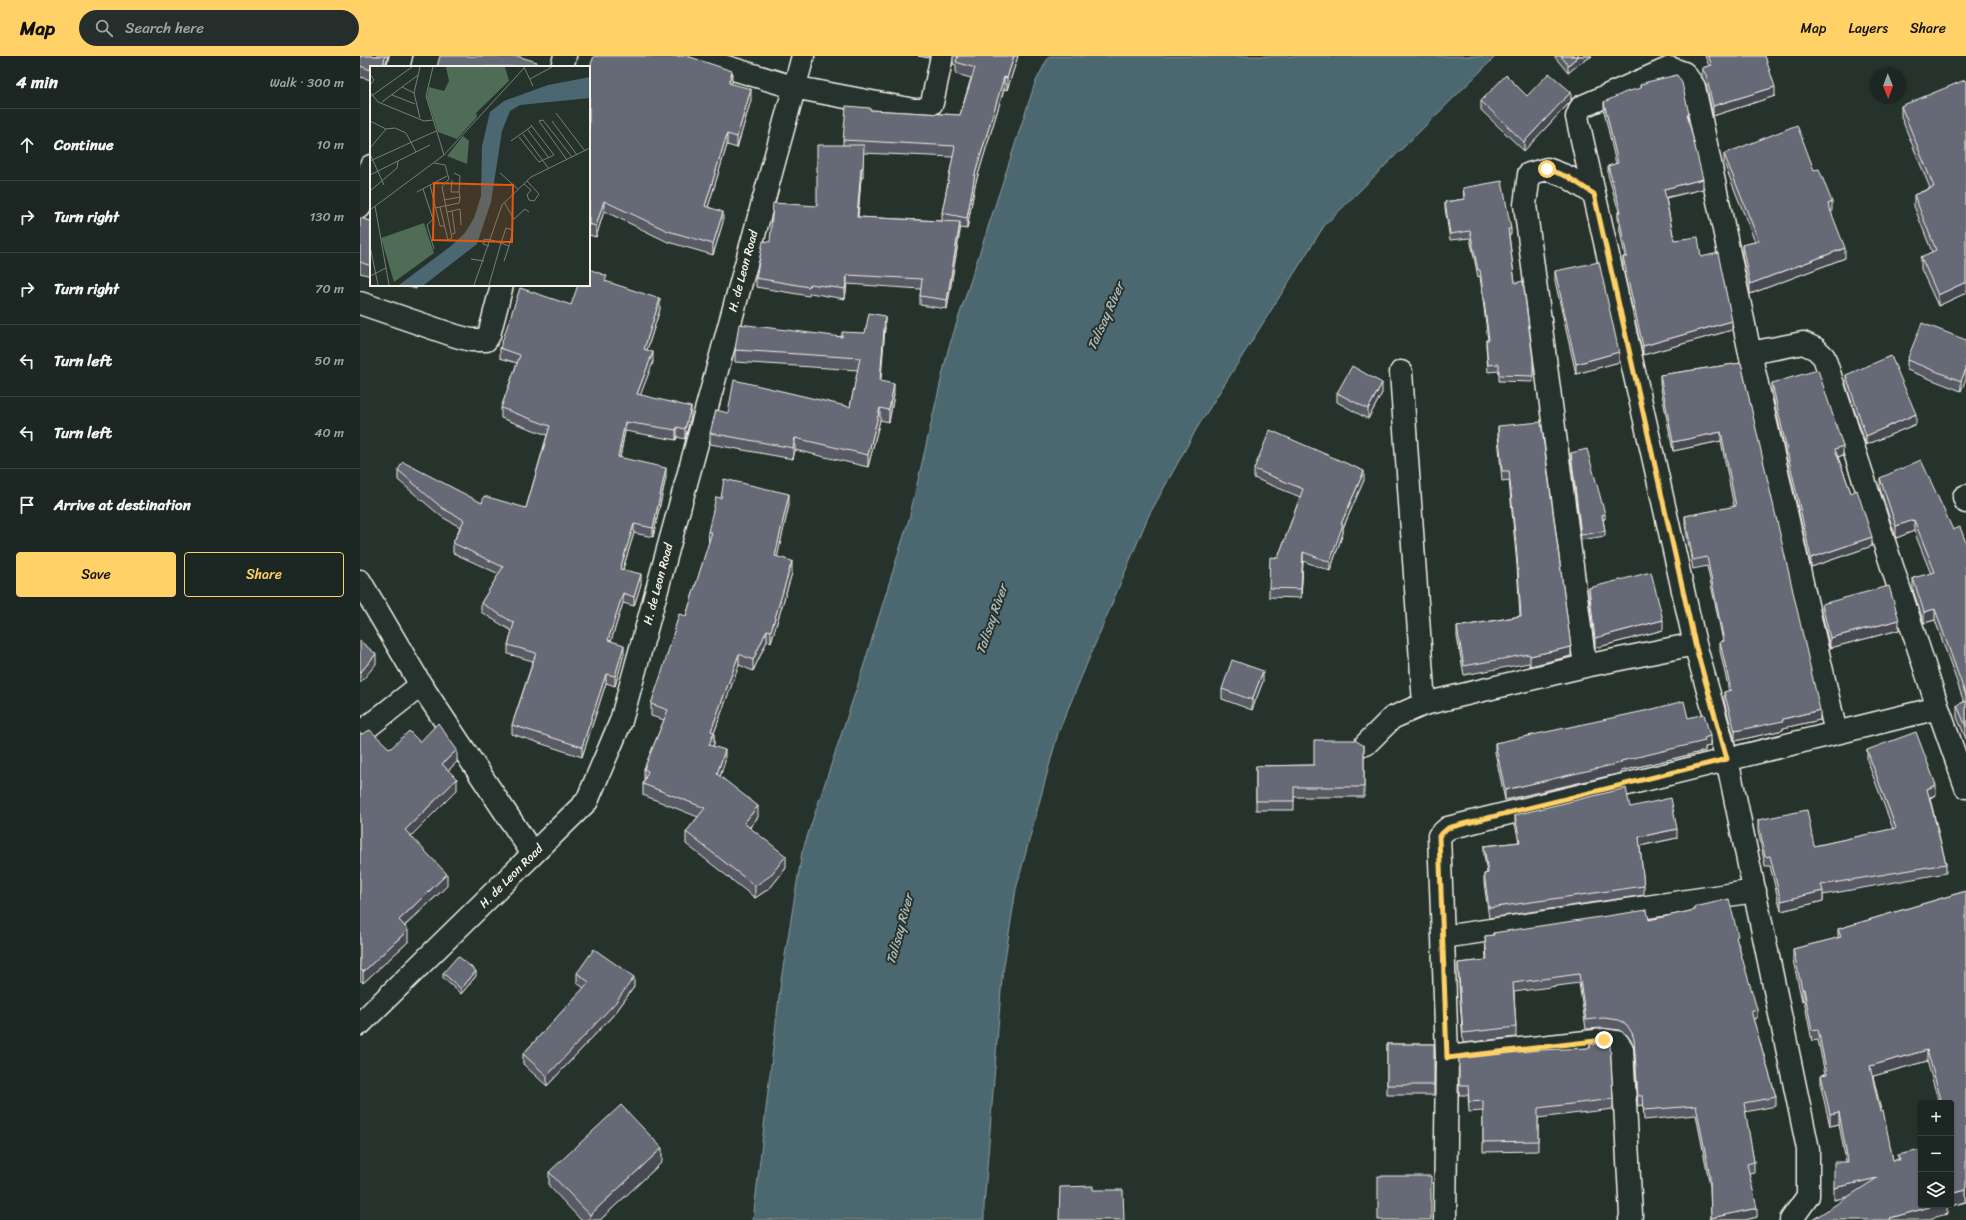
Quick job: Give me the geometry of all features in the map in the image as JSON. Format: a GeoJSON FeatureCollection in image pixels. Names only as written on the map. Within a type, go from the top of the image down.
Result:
{"type":"FeatureCollection","features":[{"type":"Feature","properties":{"kind":"street"},"geometry":{"type":"LineString","coordinates":[[398,66],[401,56]]}},
{"type":"Feature","properties":{"kind":"street"},"geometry":{"type":"LineString","coordinates":[[562,66],[565,56]]}},
{"type":"Feature","properties":{"kind":"street"},"geometry":{"type":"LineString","coordinates":[[690,56],[794,87],[914,110],[924,110],[932,103],[942,56]]}},
{"type":"Feature","properties":{"kind":"street","name":"H. de Leon Road"},"geometry":{"type":"LineString","coordinates":[[360,1024],[587,801],[621,721],[803,56]]}},
{"type":"Feature","properties":{"kind":"street"},"geometry":{"type":"LineString","coordinates":[[1791,1220],[1808,1196],[1808,1149],[1727,759],[1695,644],[1577,117],[1581,107],[1670,68],[1684,73],[1694,86],[1750,353],[1836,733]]}},
{"type":"Feature","properties":{"kind":"street"},"geometry":{"type":"LineString","coordinates":[[1585,666],[1525,205],[1529,174],[1547,169],[1568,177],[1594,194]]}},
{"type":"Feature","properties":{"kind":"street"},"geometry":{"type":"LineString","coordinates":[[360,207],[370,170]]}},
{"type":"Feature","properties":{"kind":"street"},"geometry":{"type":"LineString","coordinates":[[360,303],[464,338],[471,340],[486,340],[489,335],[502,286]]}},
{"type":"Feature","properties":{"kind":"street"},"geometry":{"type":"LineString","coordinates":[[1750,353],[1804,343],[1816,349],[1824,357],[1938,708],[1966,787]]}},
{"type":"Feature","properties":{"kind":"street"},"geometry":{"type":"LineString","coordinates":[[1401,372],[1424,704]]}},
{"type":"Feature","properties":{"kind":"street"},"geometry":{"type":"LineString","coordinates":[[1966,496],[1964,497],[1966,502]]}},
{"type":"Feature","properties":{"kind":"street"},"geometry":{"type":"LineString","coordinates":[[360,581],[421,685],[533,854]]}},
{"type":"Feature","properties":{"kind":"street"},"geometry":{"type":"LineString","coordinates":[[1366,744],[1392,718],[1424,704],[1585,666],[1695,644]]}},
{"type":"Feature","properties":{"kind":"street"},"geometry":{"type":"LineString","coordinates":[[360,733],[421,685]]}},
{"type":"Feature","properties":{"kind":"street"},"geometry":{"type":"LineString","coordinates":[[1445,1220],[1447,1058],[1439,836],[1448,828],[1938,708]]}},
{"type":"Feature","properties":{"kind":"street"},"geometry":{"type":"LineString","coordinates":[[1443,937],[1755,891]]}},
{"type":"Feature","properties":{"kind":"street"},"geometry":{"type":"LineString","coordinates":[[1447,1058],[1604,1040],[1617,1042],[1622,1049],[1631,1215],[1630,1220]]}},
{"type":"Feature","properties":{"kind":"water","name":"Talisay River"},"geometry":{"type":"Polygon","coordinates":[[[1049,56],[1496,56],[1324,226],[1197,428],[1148,517],[1058,733],[1016,889],[1002,978],[984,1220],[753,1220],[781,980],[802,852],[858,684],[909,519],[948,350],[1035,83],[1049,56]]]}},
{"type":"Feature","properties":{"kind":"building"},"geometry":{"type":"Polygon","coordinates":[[[360,56],[385,56],[383,66],[370,66],[370,70],[360,66],[360,56]]]}},
{"type":"Feature","properties":{"kind":"building"},"geometry":{"type":"Polygon","coordinates":[[[440,56],[517,56],[537,62],[536,66],[437,66],[440,56]]]}},
{"type":"Feature","properties":{"kind":"building"},"geometry":{"type":"Polygon","coordinates":[[[594,56],[687,56],[732,71],[729,83],[751,89],[737,137],[727,134],[705,206],[723,212],[713,244],[668,231],[604,201],[596,226],[590,224],[590,67],[594,56]]]}},
{"type":"Feature","properties":{"kind":"building"},"geometry":{"type":"Polygon","coordinates":[[[958,56],[1014,56],[1007,78],[1004,77],[975,174],[967,218],[942,213],[955,146],[843,140],[846,106],[870,108],[870,110],[960,115],[975,68],[956,62],[958,56]]]}},
{"type":"Feature","properties":{"kind":"building"},"geometry":{"type":"Polygon","coordinates":[[[1561,56],[1579,56],[1568,65],[1561,56]]]}},
{"type":"Feature","properties":{"kind":"building"},"geometry":{"type":"Polygon","coordinates":[[[1708,56],[1765,56],[1775,87],[1713,106],[1706,75],[1702,68],[1712,65],[1708,56]]]}},
{"type":"Feature","properties":{"kind":"building"},"geometry":{"type":"Polygon","coordinates":[[[1549,73],[1571,92],[1524,142],[1481,101],[1506,75],[1527,96],[1549,73]]]}},
{"type":"Feature","properties":{"kind":"building"},"geometry":{"type":"Polygon","coordinates":[[[1677,75],[1682,83],[1689,114],[1687,114],[1703,179],[1664,189],[1674,240],[1698,237],[1701,257],[1718,253],[1732,321],[1643,346],[1623,257],[1627,257],[1618,212],[1621,212],[1608,166],[1618,163],[1604,102],[1626,92],[1641,88],[1640,85],[1647,82],[1677,75]]]}},
{"type":"Feature","properties":{"kind":"building"},"geometry":{"type":"Polygon","coordinates":[[[1965,80],[1966,82],[1966,282],[1938,295],[1921,257],[1936,250],[1914,195],[1934,187],[1901,106],[1965,80]]]}},
{"type":"Feature","properties":{"kind":"building"},"geometry":{"type":"Polygon","coordinates":[[[1797,125],[1814,170],[1819,169],[1832,202],[1828,204],[1845,248],[1750,284],[1742,245],[1759,241],[1724,154],[1797,125]]]}},
{"type":"Feature","properties":{"kind":"building"},"geometry":{"type":"Polygon","coordinates":[[[817,145],[864,145],[863,168],[861,168],[857,217],[960,222],[947,300],[920,296],[922,279],[847,275],[845,289],[810,284],[809,287],[756,278],[763,241],[770,242],[773,203],[817,206],[817,145]]]}},
{"type":"Feature","properties":{"kind":"building"},"geometry":{"type":"Polygon","coordinates":[[[1502,181],[1511,229],[1508,229],[1515,283],[1523,281],[1533,360],[1533,376],[1499,375],[1499,364],[1488,365],[1486,340],[1489,340],[1480,270],[1478,270],[1470,231],[1450,234],[1445,202],[1465,199],[1463,188],[1502,181]]]}},
{"type":"Feature","properties":{"kind":"building"},"geometry":{"type":"Polygon","coordinates":[[[360,218],[370,221],[370,266],[360,262],[360,218]]]}},
{"type":"Feature","properties":{"kind":"building"},"geometry":{"type":"Polygon","coordinates":[[[1599,262],[1619,352],[1576,364],[1555,271],[1599,262]]]}},
{"type":"Feature","properties":{"kind":"building"},"geometry":{"type":"Polygon","coordinates":[[[590,269],[607,276],[605,281],[660,299],[644,349],[653,352],[637,394],[691,407],[685,429],[677,427],[676,430],[625,422],[618,457],[666,468],[653,528],[634,524],[620,569],[641,574],[634,597],[623,593],[608,640],[624,645],[615,676],[606,674],[582,747],[512,725],[536,653],[508,645],[514,623],[481,603],[503,567],[453,543],[464,520],[442,508],[398,470],[403,462],[482,503],[484,496],[526,508],[550,426],[501,408],[520,355],[500,348],[520,288],[571,305],[578,286],[590,286],[590,269]]]}},
{"type":"Feature","properties":{"kind":"building"},"geometry":{"type":"Polygon","coordinates":[[[869,313],[885,316],[880,381],[894,384],[889,410],[880,408],[868,455],[795,438],[793,448],[710,433],[716,410],[728,413],[734,380],[850,407],[860,358],[735,350],[739,324],[842,337],[842,332],[865,333],[869,313]]]}},
{"type":"Feature","properties":{"kind":"building"},"geometry":{"type":"Polygon","coordinates":[[[1922,323],[1966,340],[1966,369],[1961,381],[1907,360],[1922,323]]]}},
{"type":"Feature","properties":{"kind":"building"},"geometry":{"type":"Polygon","coordinates":[[[1891,356],[1916,414],[1866,436],[1846,375],[1891,356]]]}},
{"type":"Feature","properties":{"kind":"building"},"geometry":{"type":"Polygon","coordinates":[[[1741,363],[1820,710],[1783,719],[1783,721],[1735,731],[1724,692],[1731,690],[1720,642],[1724,641],[1707,557],[1693,560],[1685,516],[1736,506],[1721,432],[1673,442],[1660,375],[1741,363]]]}},
{"type":"Feature","properties":{"kind":"building"},"geometry":{"type":"Polygon","coordinates":[[[1352,366],[1382,383],[1368,409],[1337,393],[1352,366]]]}},
{"type":"Feature","properties":{"kind":"building"},"geometry":{"type":"Polygon","coordinates":[[[1818,370],[1843,446],[1835,449],[1851,493],[1857,490],[1872,537],[1811,558],[1772,383],[1818,370]]]}},
{"type":"Feature","properties":{"kind":"building"},"geometry":{"type":"Polygon","coordinates":[[[1541,422],[1571,647],[1530,656],[1529,654],[1464,666],[1457,627],[1521,616],[1509,471],[1502,471],[1498,426],[1541,422]]]}},
{"type":"Feature","properties":{"kind":"building"},"geometry":{"type":"Polygon","coordinates":[[[1270,430],[1364,471],[1341,524],[1343,524],[1330,562],[1303,552],[1301,589],[1269,588],[1270,557],[1278,558],[1303,489],[1254,469],[1270,430]]]}},
{"type":"Feature","properties":{"kind":"building"},"geometry":{"type":"Polygon","coordinates":[[[1587,449],[1605,514],[1602,515],[1605,531],[1581,535],[1571,453],[1587,449]]]}},
{"type":"Feature","properties":{"kind":"building"},"geometry":{"type":"Polygon","coordinates":[[[1921,460],[1953,530],[1960,527],[1966,543],[1966,696],[1935,609],[1924,612],[1913,578],[1935,572],[1914,520],[1896,526],[1880,478],[1921,460]]]}},
{"type":"Feature","properties":{"kind":"building"},"geometry":{"type":"Polygon","coordinates":[[[724,479],[789,494],[775,556],[792,561],[771,631],[767,630],[753,660],[739,654],[711,731],[714,732],[709,745],[725,750],[717,774],[758,806],[744,823],[786,856],[770,876],[755,886],[686,832],[705,808],[643,784],[648,771],[644,769],[668,710],[651,704],[679,614],[686,616],[712,532],[708,532],[716,497],[721,498],[724,479]]]}},
{"type":"Feature","properties":{"kind":"building"},"geometry":{"type":"Polygon","coordinates":[[[1651,572],[1663,620],[1595,638],[1589,588],[1651,572]]]}},
{"type":"Feature","properties":{"kind":"building"},"geometry":{"type":"Polygon","coordinates":[[[1889,586],[1899,620],[1830,638],[1822,604],[1889,586]]]}},
{"type":"Feature","properties":{"kind":"building"},"geometry":{"type":"Polygon","coordinates":[[[360,641],[376,654],[360,673],[360,641]]]}},
{"type":"Feature","properties":{"kind":"building"},"geometry":{"type":"Polygon","coordinates":[[[1232,660],[1263,671],[1252,700],[1222,689],[1232,660]]]}},
{"type":"Feature","properties":{"kind":"building"},"geometry":{"type":"Polygon","coordinates":[[[1684,701],[1688,718],[1704,714],[1710,736],[1704,738],[1705,741],[1621,761],[1621,763],[1505,790],[1495,743],[1684,701]]]}},
{"type":"Feature","properties":{"kind":"building"},"geometry":{"type":"Polygon","coordinates":[[[1966,701],[1966,727],[1957,705],[1966,701]]]}},
{"type":"Feature","properties":{"kind":"building"},"geometry":{"type":"Polygon","coordinates":[[[438,723],[457,750],[442,764],[457,779],[405,830],[447,874],[399,920],[408,930],[363,972],[360,968],[360,733],[362,734],[370,730],[390,749],[409,731],[420,742],[438,723]]]}},
{"type":"Feature","properties":{"kind":"building"},"geometry":{"type":"Polygon","coordinates":[[[1916,732],[1936,785],[1927,789],[1946,864],[1821,885],[1823,891],[1781,901],[1770,856],[1765,857],[1758,820],[1807,810],[1814,846],[1896,828],[1867,750],[1916,732]]]}},
{"type":"Feature","properties":{"kind":"building"},"geometry":{"type":"Polygon","coordinates":[[[1314,740],[1355,740],[1364,746],[1364,787],[1294,787],[1294,801],[1256,801],[1256,766],[1314,765],[1314,740]]]}},
{"type":"Feature","properties":{"kind":"building"},"geometry":{"type":"Polygon","coordinates":[[[1626,788],[1630,807],[1671,798],[1677,829],[1639,837],[1644,886],[1489,908],[1484,874],[1488,873],[1484,846],[1520,842],[1515,815],[1626,788]]]}},
{"type":"Feature","properties":{"kind":"building"},"geometry":{"type":"Polygon","coordinates":[[[1966,891],[1966,1190],[1954,1193],[1954,1100],[1941,1100],[1927,1050],[1870,1066],[1880,1111],[1883,1110],[1893,1160],[1900,1160],[1898,1155],[1918,1151],[1918,1208],[1926,1208],[1890,1218],[1891,1220],[1812,1220],[1877,1178],[1834,1188],[1834,1162],[1848,1162],[1839,1112],[1830,1114],[1821,1075],[1827,1074],[1818,1029],[1812,1030],[1804,989],[1802,989],[1793,949],[1841,937],[1838,929],[1966,891]]]}},
{"type":"Feature","properties":{"kind":"building"},"geometry":{"type":"Polygon","coordinates":[[[1729,899],[1738,936],[1736,937],[1757,1009],[1751,1011],[1776,1097],[1744,1103],[1754,1162],[1747,1164],[1757,1208],[1711,1218],[1710,1176],[1696,1106],[1644,1110],[1643,1096],[1638,1096],[1634,1039],[1632,1033],[1627,1025],[1619,1020],[1603,1018],[1586,1020],[1579,974],[1513,983],[1516,1027],[1463,1033],[1458,963],[1487,960],[1485,936],[1494,935],[1493,933],[1647,910],[1649,920],[1695,910],[1695,907],[1729,899]]]}},
{"type":"Feature","properties":{"kind":"building"},"geometry":{"type":"Polygon","coordinates":[[[594,949],[634,977],[616,1002],[547,1076],[523,1054],[589,982],[577,973],[594,949]]]}},
{"type":"Feature","properties":{"kind":"building"},"geometry":{"type":"Polygon","coordinates":[[[458,956],[476,971],[461,989],[443,973],[458,956]]]}},
{"type":"Feature","properties":{"kind":"building"},"geometry":{"type":"Polygon","coordinates":[[[1387,1044],[1434,1044],[1434,1085],[1387,1085],[1387,1044]]]}},
{"type":"Feature","properties":{"kind":"building"},"geometry":{"type":"Polygon","coordinates":[[[1590,1044],[1610,1044],[1613,1099],[1538,1108],[1538,1141],[1483,1142],[1483,1101],[1469,1102],[1468,1085],[1459,1085],[1459,1058],[1538,1050],[1590,1048],[1590,1044]]]}},
{"type":"Feature","properties":{"kind":"building"},"geometry":{"type":"Polygon","coordinates":[[[621,1105],[662,1148],[590,1215],[549,1172],[621,1105]]]}},
{"type":"Feature","properties":{"kind":"building"},"geometry":{"type":"Polygon","coordinates":[[[1378,1176],[1431,1176],[1431,1220],[1378,1220],[1378,1176]]]}},
{"type":"Feature","properties":{"kind":"building"},"geometry":{"type":"Polygon","coordinates":[[[1093,1186],[1093,1190],[1123,1190],[1124,1220],[1059,1220],[1060,1187],[1093,1186]]]}},
{"type":"Feature","properties":{"kind":"route"},"geometry":{"type":"LineString","coordinates":[[1547,169],[1568,177],[1594,194],[1695,644],[1727,759],[1448,828],[1439,836],[1447,1058],[1604,1040]]}}]}
